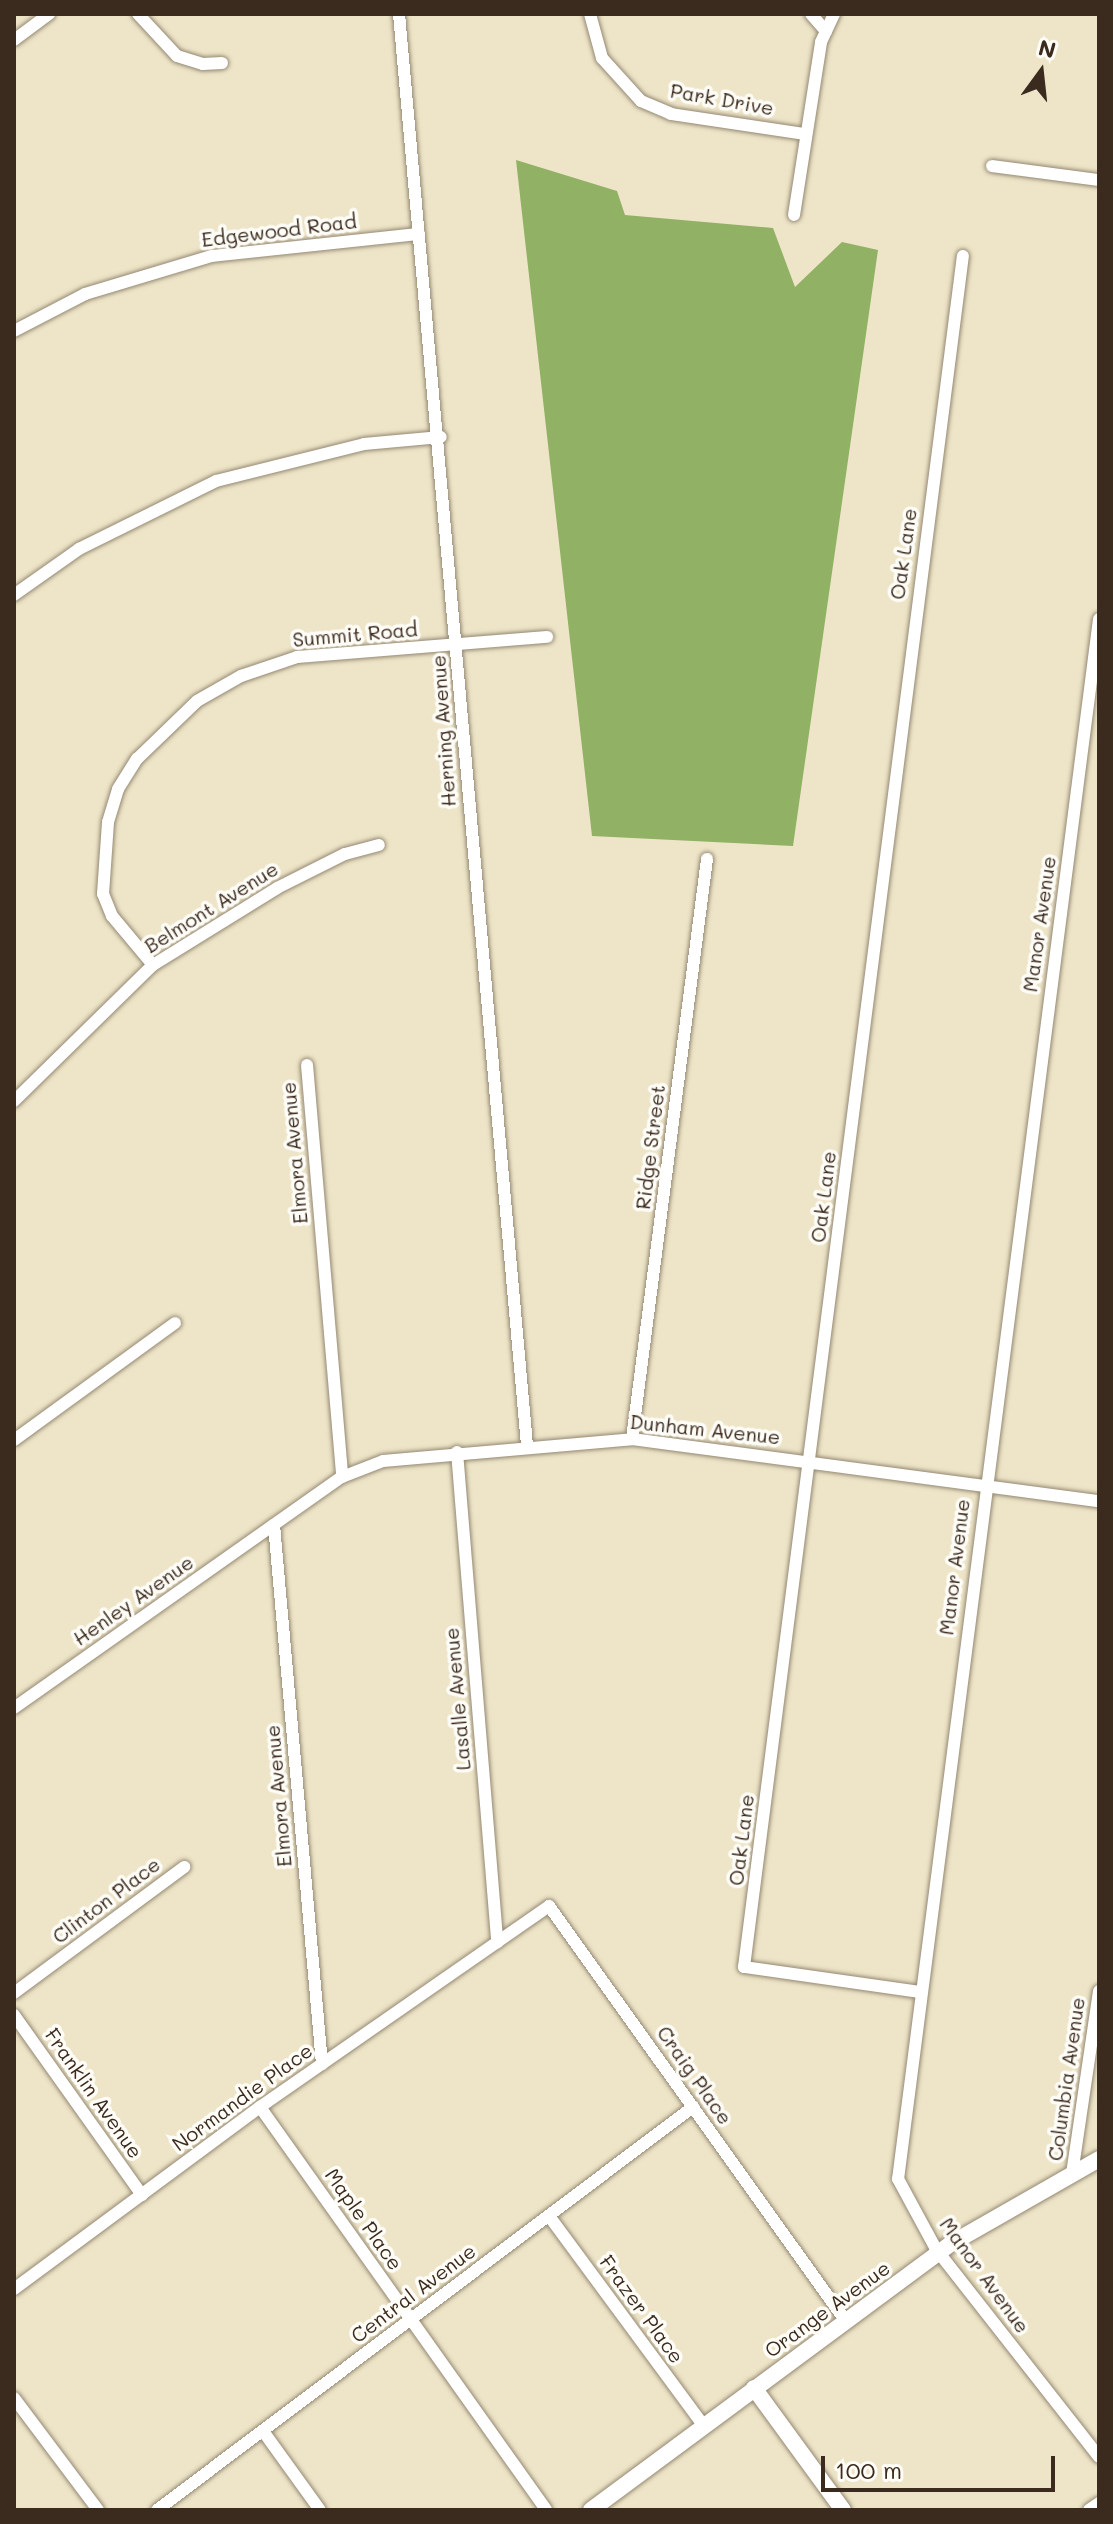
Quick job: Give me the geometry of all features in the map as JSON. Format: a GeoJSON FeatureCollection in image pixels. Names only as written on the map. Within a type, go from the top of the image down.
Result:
{"type":"FeatureCollection","features":[{"type":"Feature","properties":{"kind":"street"},"geometry":{"type":"LineString","coordinates":[[14,40],[49,14]]}},
{"type":"Feature","properties":{"kind":"street"},"geometry":{"type":"LineString","coordinates":[[138,14],[177,56],[203,64],[222,63]]}},
{"type":"Feature","properties":{"kind":"street","name":"Herning Avenue"},"geometry":{"type":"LineString","coordinates":[[399,14],[441,437],[527,1445]]}},
{"type":"Feature","properties":{"kind":"street","name":"Park Drive"},"geometry":{"type":"LineString","coordinates":[[590,14],[602,58],[641,101],[671,114],[805,134]]}},
{"type":"Feature","properties":{"kind":"street"},"geometry":{"type":"LineString","coordinates":[[811,14],[826,31]]}},
{"type":"Feature","properties":{"kind":"street"},"geometry":{"type":"LineString","coordinates":[[794,215],[805,134],[826,31],[834,14]]}},
{"type":"Feature","properties":{"kind":"street"},"geometry":{"type":"LineString","coordinates":[[992,166],[1099,180]]}},
{"type":"Feature","properties":{"kind":"street","name":"Edgewood Road"},"geometry":{"type":"LineString","coordinates":[[14,331],[85,294],[212,256],[419,234]]}},
{"type":"Feature","properties":{"kind":"street","name":"Oak Lane"},"geometry":{"type":"LineString","coordinates":[[920,1992],[744,1967],[963,256]]}},
{"type":"Feature","properties":{"kind":"street"},"geometry":{"type":"LineString","coordinates":[[14,595],[79,549],[216,481],[364,444],[441,437]]}},
{"type":"Feature","properties":{"kind":"street","name":"Manor Avenue"},"geometry":{"type":"LineString","coordinates":[[1099,619],[898,2179],[939,2252],[1099,2457]]}},
{"type":"Feature","properties":{"kind":"street","name":"Summit Road"},"geometry":{"type":"LineString","coordinates":[[153,965],[112,916],[101,870],[118,789],[163,730],[197,701],[272,664],[547,637]]}},
{"type":"Feature","properties":{"kind":"street","name":"Belmont Avenue"},"geometry":{"type":"LineString","coordinates":[[14,1101],[153,965],[277,888],[345,854],[379,845]]}},
{"type":"Feature","properties":{"kind":"street","name":"Ridge Street"},"geometry":{"type":"LineString","coordinates":[[632,1439],[707,859]]}},
{"type":"Feature","properties":{"kind":"street","name":"Elmora Avenue"},"geometry":{"type":"LineString","coordinates":[[307,1065],[342,1477]]}},
{"type":"Feature","properties":{"kind":"street"},"geometry":{"type":"LineString","coordinates":[[14,1440],[175,1323]]}},
{"type":"Feature","properties":{"kind":"street","name":"Dunham Avenue"},"geometry":{"type":"LineString","coordinates":[[274,1525],[342,1477],[383,1461],[527,1445],[632,1439],[1099,1501]]}},
{"type":"Feature","properties":{"kind":"street","name":"Lasalle Avenue"},"geometry":{"type":"LineString","coordinates":[[457,1452],[497,1942]]}},
{"type":"Feature","properties":{"kind":"street","name":"Elmora Avenue"},"geometry":{"type":"LineString","coordinates":[[274,1525],[322,2064]]}},
{"type":"Feature","properties":{"kind":"street","name":"Henley Avenue"},"geometry":{"type":"LineString","coordinates":[[16,1702],[274,1525]]}},
{"type":"Feature","properties":{"kind":"street","name":"Clinton Place"},"geometry":{"type":"LineString","coordinates":[[14,1993],[184,1867]]}},
{"type":"Feature","properties":{"kind":"street","name":"Craig Place"},"geometry":{"type":"LineString","coordinates":[[497,1942],[549,1906],[845,2320]]}},
{"type":"Feature","properties":{"kind":"street","name":"Normandie Place"},"geometry":{"type":"LineString","coordinates":[[14,2289],[260,2107],[497,1942]]}},
{"type":"Feature","properties":{"kind":"street","name":"Columbia Avenue"},"geometry":{"type":"LineString","coordinates":[[1072,2174],[1099,1991]]}},
{"type":"Feature","properties":{"kind":"street","name":"Franklin Avenue"},"geometry":{"type":"LineString","coordinates":[[14,2015],[142,2195]]}},
{"type":"Feature","properties":{"kind":"street","name":"Maple Place"},"geometry":{"type":"LineString","coordinates":[[260,2107],[546,2510]]}},
{"type":"Feature","properties":{"kind":"street","name":"Central Avenue"},"geometry":{"type":"LineString","coordinates":[[157,2510],[693,2107]]}},
{"type":"Feature","properties":{"kind":"street","name":"Orange Avenue"},"geometry":{"type":"LineString","coordinates":[[591,2510],[939,2252],[1099,2159]]}},
{"type":"Feature","properties":{"kind":"street","name":"Frazer Place"},"geometry":{"type":"LineString","coordinates":[[549,2216],[704,2426]]}},
{"type":"Feature","properties":{"kind":"street"},"geometry":{"type":"LineString","coordinates":[[754,2388],[843,2510]]}},
{"type":"Feature","properties":{"kind":"street"},"geometry":{"type":"LineString","coordinates":[[14,2398],[98,2510]]}},
{"type":"Feature","properties":{"kind":"street"},"geometry":{"type":"LineString","coordinates":[[263,2431],[320,2510]]}},
{"type":"Feature","properties":{"kind":"street"},"geometry":{"type":"LineString","coordinates":[[1089,2510],[1099,2503]]}},
{"type":"Feature","properties":{"kind":"green space"},"geometry":{"type":"Polygon","coordinates":[[[516,160],[617,191],[625,215],[773,228],[795,287],[842,242],[878,250],[793,846],[592,836],[516,160]]]}}]}
